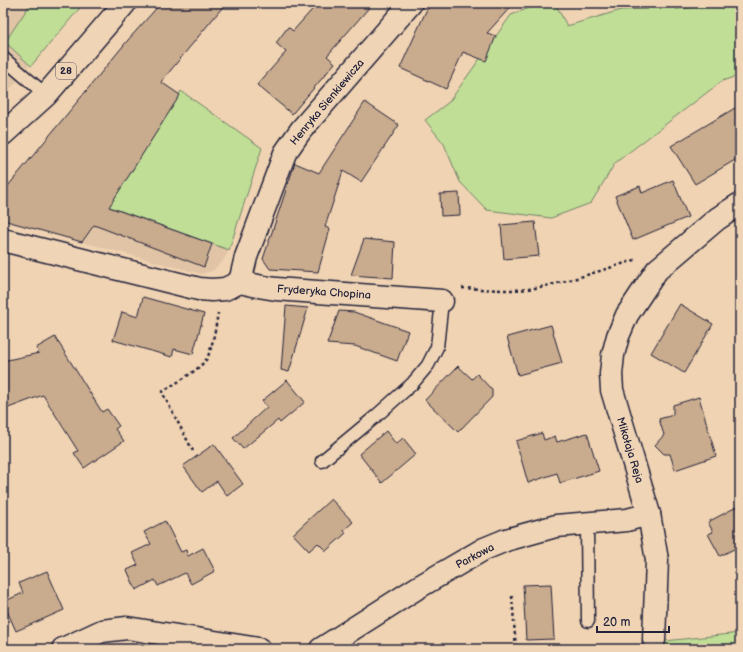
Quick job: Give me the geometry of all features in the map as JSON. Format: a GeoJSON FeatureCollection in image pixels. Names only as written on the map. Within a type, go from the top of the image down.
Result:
{"type":"FeatureCollection","features":[{"type":"Feature","properties":{"kind":"street","name":"28"},"geometry":{"type":"LineString","coordinates":[[3,134],[46,95],[125,3]]}},
{"type":"Feature","properties":{"kind":"street","name":"Henryka Sienkiewicza"},"geometry":{"type":"LineString","coordinates":[[240,282],[246,257],[285,153],[301,130],[411,3]]}},
{"type":"Feature","properties":{"kind":"street"},"geometry":{"type":"LineString","coordinates":[[649,264],[740,204]]}},
{"type":"Feature","properties":{"kind":"street"},"geometry":{"type":"LineString","coordinates":[[3,240],[190,288],[212,290],[225,289],[240,282]]}},
{"type":"Feature","properties":{"kind":"street","name":"Mikołaja Reja"},"geometry":{"type":"LineString","coordinates":[[649,264],[618,336],[613,355],[611,374],[612,390],[649,514],[658,560],[654,640]]}},
{"type":"Feature","properties":{"kind":"street","name":"Fryderyka Chopina"},"geometry":{"type":"LineString","coordinates":[[240,282],[276,289],[450,294]]}},
{"type":"Feature","properties":{"kind":"street","name":"Parkowa"},"geometry":{"type":"LineString","coordinates":[[321,649],[417,588],[484,549],[506,540],[556,526],[627,520],[649,514]]}},
{"type":"Feature","properties":{"kind":"street"},"geometry":{"type":"LineString","coordinates":[[63,649],[102,631],[126,628],[259,649]]}},
{"type":"Feature","properties":{"kind":"lane"},"geometry":{"type":"LineString","coordinates":[[3,58],[46,95]]}},
{"type":"Feature","properties":{"kind":"lane"},"geometry":{"type":"LineString","coordinates":[[322,461],[412,384],[428,365],[437,347],[450,294]]}},
{"type":"Feature","properties":{"kind":"lane"},"geometry":{"type":"LineString","coordinates":[[587,524],[588,621]]}},
{"type":"Feature","properties":{"kind":"path"},"geometry":{"type":"LineString","coordinates":[[450,294],[534,288],[601,271],[649,264]]}},
{"type":"Feature","properties":{"kind":"path"},"geometry":{"type":"LineString","coordinates":[[193,450],[162,392],[198,368],[206,360],[211,346],[219,306]]}},
{"type":"Feature","properties":{"kind":"path"},"geometry":{"type":"LineString","coordinates":[[512,596],[516,649]]}},
{"type":"Feature","properties":{"kind":"shaded area"},"geometry":{"type":"Polygon","coordinates":[[[3,3],[76,3],[13,86],[3,96],[3,3]]]}},
{"type":"Feature","properties":{"kind":"shaded area"},"geometry":{"type":"Polygon","coordinates":[[[107,206],[229,250],[223,261],[212,271],[201,274],[82,242],[107,206]]]}},
{"type":"Feature","properties":{"kind":"shaded area"},"geometry":{"type":"Polygon","coordinates":[[[633,645],[633,649],[589,649],[633,645]]]}},
{"type":"Feature","properties":{"kind":"green space"},"geometry":{"type":"Polygon","coordinates":[[[31,3],[84,3],[31,66],[5,42],[31,3]]]}},
{"type":"Feature","properties":{"kind":"green space"},"geometry":{"type":"Polygon","coordinates":[[[542,3],[555,3],[567,26],[621,10],[648,9],[621,7],[619,3],[710,3],[684,6],[676,9],[740,3],[740,75],[722,81],[615,163],[591,203],[551,218],[487,210],[460,182],[444,144],[425,120],[449,102],[511,15],[542,3]]]}},
{"type":"Feature","properties":{"kind":"green space"},"geometry":{"type":"Polygon","coordinates":[[[181,91],[262,148],[229,250],[107,206],[127,178],[181,91]]]}},
{"type":"Feature","properties":{"kind":"green space"},"geometry":{"type":"Polygon","coordinates":[[[740,633],[740,649],[646,649],[646,643],[740,633]]]}},
{"type":"Feature","properties":{"kind":"building"},"geometry":{"type":"Polygon","coordinates":[[[161,3],[226,3],[161,82],[180,95],[109,207],[212,244],[204,267],[94,225],[82,242],[3,220],[3,192],[128,40],[161,3]]]}},
{"type":"Feature","properties":{"kind":"building"},"geometry":{"type":"Polygon","coordinates":[[[318,3],[373,3],[327,56],[335,63],[292,114],[257,85],[286,52],[276,43],[288,27],[293,31],[318,3]]]}},
{"type":"Feature","properties":{"kind":"building"},"geometry":{"type":"Polygon","coordinates":[[[433,3],[514,3],[487,33],[496,36],[486,61],[463,52],[446,89],[400,68],[426,11],[433,3]]]}},
{"type":"Feature","properties":{"kind":"building"},"geometry":{"type":"Polygon","coordinates":[[[365,102],[399,125],[361,182],[343,171],[325,227],[330,229],[318,272],[270,269],[263,259],[295,163],[319,173],[365,102]]]}},
{"type":"Feature","properties":{"kind":"building"},"geometry":{"type":"Polygon","coordinates":[[[740,105],[740,157],[695,184],[671,146],[740,105]]]}},
{"type":"Feature","properties":{"kind":"building"},"geometry":{"type":"Polygon","coordinates":[[[673,180],[688,217],[633,240],[615,196],[640,186],[642,193],[673,180]]]}},
{"type":"Feature","properties":{"kind":"building"},"geometry":{"type":"Polygon","coordinates":[[[459,193],[460,215],[441,216],[440,194],[459,193]]]}},
{"type":"Feature","properties":{"kind":"building"},"geometry":{"type":"Polygon","coordinates":[[[535,222],[539,256],[504,259],[501,225],[535,222]]]}},
{"type":"Feature","properties":{"kind":"building"},"geometry":{"type":"Polygon","coordinates":[[[364,239],[395,242],[393,278],[351,275],[364,239]]]}},
{"type":"Feature","properties":{"kind":"building"},"geometry":{"type":"Polygon","coordinates":[[[143,297],[204,314],[193,354],[174,349],[172,357],[113,340],[122,312],[138,317],[143,297]]]}},
{"type":"Feature","properties":{"kind":"building"},"geometry":{"type":"Polygon","coordinates":[[[680,304],[713,324],[684,373],[651,353],[680,304]]]}},
{"type":"Feature","properties":{"kind":"building"},"geometry":{"type":"Polygon","coordinates":[[[286,306],[308,308],[289,372],[281,370],[286,306]]]}},
{"type":"Feature","properties":{"kind":"building"},"geometry":{"type":"Polygon","coordinates":[[[339,311],[354,312],[408,331],[397,361],[355,346],[327,344],[339,311]]]}},
{"type":"Feature","properties":{"kind":"building"},"geometry":{"type":"Polygon","coordinates":[[[551,325],[562,363],[518,375],[507,337],[551,325]]]}},
{"type":"Feature","properties":{"kind":"building"},"geometry":{"type":"Polygon","coordinates":[[[55,337],[102,412],[107,409],[119,426],[115,429],[124,441],[84,468],[74,453],[78,451],[43,395],[3,410],[3,361],[39,353],[36,348],[55,337]]]}},
{"type":"Feature","properties":{"kind":"building"},"geometry":{"type":"Polygon","coordinates":[[[458,366],[472,379],[477,374],[492,390],[492,397],[458,432],[425,400],[458,366]]]}},
{"type":"Feature","properties":{"kind":"building"},"geometry":{"type":"Polygon","coordinates":[[[287,380],[305,402],[280,423],[278,420],[243,449],[233,438],[267,407],[262,401],[287,380]]]}},
{"type":"Feature","properties":{"kind":"building"},"geometry":{"type":"Polygon","coordinates":[[[699,397],[716,456],[675,470],[670,454],[664,454],[655,445],[664,435],[659,419],[673,415],[673,405],[699,397]]]}},
{"type":"Feature","properties":{"kind":"building"},"geometry":{"type":"Polygon","coordinates":[[[386,431],[396,444],[403,438],[416,454],[382,483],[359,454],[386,431]]]}},
{"type":"Feature","properties":{"kind":"building"},"geometry":{"type":"Polygon","coordinates":[[[542,433],[544,440],[555,436],[557,442],[587,433],[599,471],[560,483],[557,473],[528,483],[516,441],[542,433]]]}},
{"type":"Feature","properties":{"kind":"building"},"geometry":{"type":"Polygon","coordinates":[[[214,444],[243,484],[227,496],[217,481],[202,492],[183,466],[214,444]]]}},
{"type":"Feature","properties":{"kind":"building"},"geometry":{"type":"Polygon","coordinates":[[[331,499],[353,522],[344,530],[346,533],[326,551],[318,543],[309,551],[293,534],[331,499]]]}},
{"type":"Feature","properties":{"kind":"building"},"geometry":{"type":"Polygon","coordinates":[[[740,505],[740,546],[720,556],[708,534],[713,532],[708,522],[740,505]]]}},
{"type":"Feature","properties":{"kind":"building"},"geometry":{"type":"Polygon","coordinates":[[[165,521],[181,552],[186,550],[188,556],[203,548],[215,571],[191,584],[185,573],[158,586],[155,580],[136,590],[127,570],[138,565],[132,553],[151,544],[144,532],[165,521]]]}},
{"type":"Feature","properties":{"kind":"building"},"geometry":{"type":"Polygon","coordinates":[[[47,571],[64,610],[16,631],[3,602],[23,593],[19,583],[47,571]]]}},
{"type":"Feature","properties":{"kind":"building"},"geometry":{"type":"Polygon","coordinates":[[[551,584],[554,639],[526,640],[523,585],[551,584]]]}}]}
